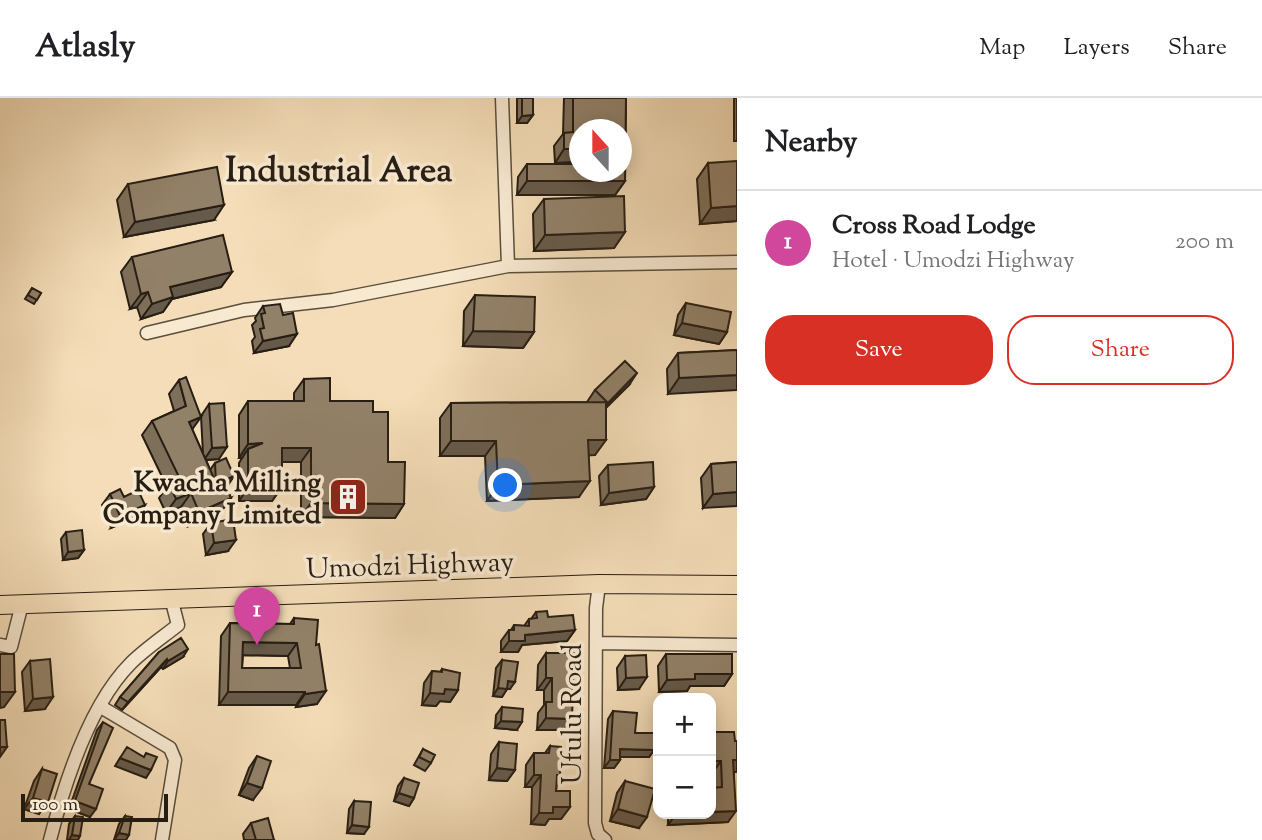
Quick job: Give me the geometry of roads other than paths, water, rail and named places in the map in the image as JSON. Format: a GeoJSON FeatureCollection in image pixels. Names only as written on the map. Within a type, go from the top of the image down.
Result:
{"type":"FeatureCollection","features":[{"type":"Feature","properties":{"kind":"highway","name":"Umodzi Highway"},"geometry":{"type":"LineString","coordinates":[[0,605],[599,584],[737,585]]}},
{"type":"Feature","properties":{"kind":"street"},"geometry":{"type":"LineString","coordinates":[[502,98],[508,266]]}},
{"type":"Feature","properties":{"kind":"street"},"geometry":{"type":"LineString","coordinates":[[147,333],[244,310],[333,300],[508,266],[737,262]]}},
{"type":"Feature","properties":{"kind":"street","name":"Ufulu Road"},"geometry":{"type":"LineString","coordinates":[[599,584],[595,823],[598,834],[605,840]]}},
{"type":"Feature","properties":{"kind":"street"},"geometry":{"type":"LineString","coordinates":[[50,840],[79,751],[101,707],[130,664],[178,625],[171,598]]}},
{"type":"Feature","properties":{"kind":"street"},"geometry":{"type":"LineString","coordinates":[[0,645],[11,646],[22,604]]}},
{"type":"Feature","properties":{"kind":"street"},"geometry":{"type":"LineString","coordinates":[[596,643],[737,645]]}},
{"type":"Feature","properties":{"kind":"street"},"geometry":{"type":"LineString","coordinates":[[101,707],[170,748],[175,760],[162,840]]}},
{"type":"Feature","properties":{"kind":"place","name":"Kwacha Milling Company Limited"},"geometry":{"type":"Point","coordinates":[348,497]}},
{"type":"Feature","properties":{"kind":"place","name":"Cross Road Lodge"},"geometry":{"type":"Point","coordinates":[257,645]}},
{"type":"Feature","properties":{"kind":"district","name":"Industrial Area"},"geometry":{"type":"Point","coordinates":[339,169]}}]}
